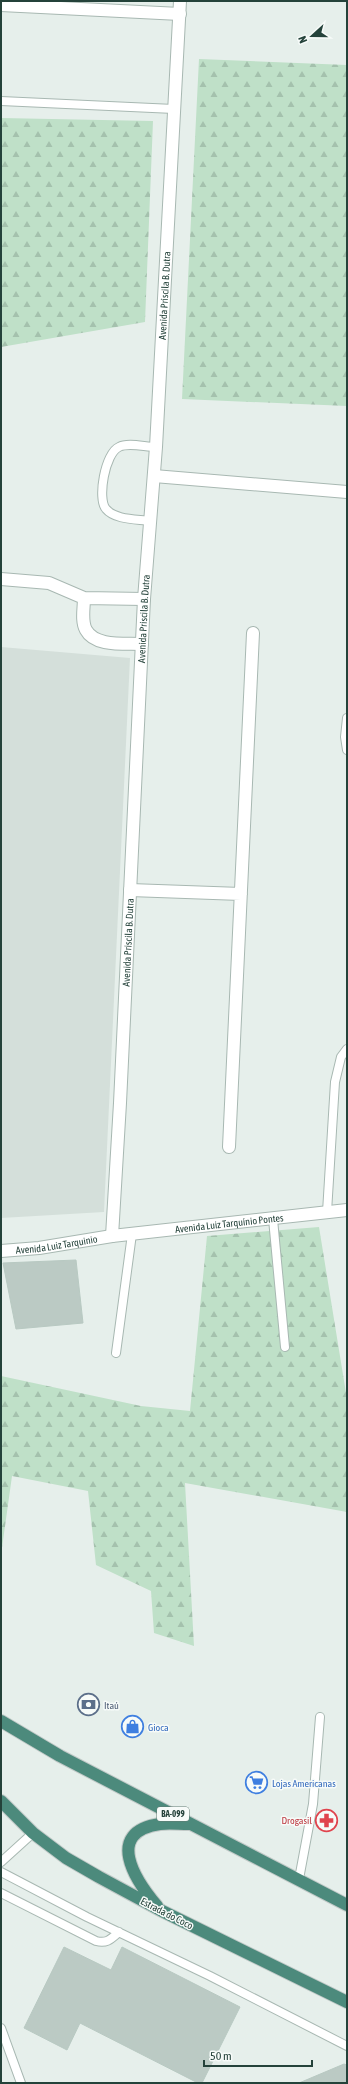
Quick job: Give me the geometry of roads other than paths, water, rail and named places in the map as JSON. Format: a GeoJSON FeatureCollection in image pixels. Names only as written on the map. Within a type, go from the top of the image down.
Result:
{"type":"FeatureCollection","features":[{"type":"Feature","properties":{"kind":"highway","name":"BA-099"},"geometry":{"type":"LineString","coordinates":[[1,1721],[60,1756],[347,1905]]}},
{"type":"Feature","properties":{"kind":"highway","name":"Estrada do Coco"},"geometry":{"type":"LineString","coordinates":[[1,1801],[33,1833],[66,1858],[162,1911],[347,2002]]}},
{"type":"Feature","properties":{"kind":"highway"},"geometry":{"type":"LineString","coordinates":[[162,1911],[144,1890],[135,1876],[128,1861],[128,1847],[134,1836],[145,1828],[161,1824],[192,1824]]}},
{"type":"Feature","properties":{"kind":"street","name":"Avenida Priscila B. Dutra"},"geometry":{"type":"LineString","coordinates":[[112,1236],[144,599],[156,447],[180,1]]}},
{"type":"Feature","properties":{"kind":"street"},"geometry":{"type":"LineString","coordinates":[[1,5],[180,14]]}},
{"type":"Feature","properties":{"kind":"street"},"geometry":{"type":"LineString","coordinates":[[154,476],[347,492]]}},
{"type":"Feature","properties":{"kind":"street"},"geometry":{"type":"LineString","coordinates":[[1,579],[49,583],[84,598],[144,599]]}},
{"type":"Feature","properties":{"kind":"street"},"geometry":{"type":"LineString","coordinates":[[84,598],[83,619],[85,629],[91,637],[105,642],[142,644]]}},
{"type":"Feature","properties":{"kind":"street"},"geometry":{"type":"LineString","coordinates":[[229,1147],[253,633]]}},
{"type":"Feature","properties":{"kind":"street"},"geometry":{"type":"LineString","coordinates":[[130,890],[241,894]]}},
{"type":"Feature","properties":{"kind":"street","name":"Avenida Luiz Tarquínio Pontes"},"geometry":{"type":"LineString","coordinates":[[112,1236],[347,1210]]}},
{"type":"Feature","properties":{"kind":"street","name":"Avenida Luiz Tarquinio"},"geometry":{"type":"LineString","coordinates":[[1,1251],[39,1248],[112,1236]]}},
{"type":"Feature","properties":{"kind":"lane"},"geometry":{"type":"LineString","coordinates":[[1,101],[174,109]]}},
{"type":"Feature","properties":{"kind":"lane"},"geometry":{"type":"LineString","coordinates":[[150,521],[117,516],[105,509],[103,502],[104,468],[111,453],[117,447],[123,445],[156,447]]}},
{"type":"Feature","properties":{"kind":"lane"},"geometry":{"type":"LineString","coordinates":[[347,718],[345,737],[347,750]]}},
{"type":"Feature","properties":{"kind":"lane"},"geometry":{"type":"LineString","coordinates":[[327,1212],[335,1082],[341,1057],[347,1049]]}},
{"type":"Feature","properties":{"kind":"lane"},"geometry":{"type":"LineString","coordinates":[[273,1219],[286,1347]]}},
{"type":"Feature","properties":{"kind":"lane"},"geometry":{"type":"LineString","coordinates":[[116,1353],[132,1234]]}},
{"type":"Feature","properties":{"kind":"lane"},"geometry":{"type":"LineString","coordinates":[[299,1879],[313,1804],[320,1717]]}},
{"type":"Feature","properties":{"kind":"lane"},"geometry":{"type":"LineString","coordinates":[[1,1862],[33,1833]]}},
{"type":"Feature","properties":{"kind":"lane"},"geometry":{"type":"LineString","coordinates":[[1,1872],[347,2046]]}},
{"type":"Feature","properties":{"kind":"lane"},"geometry":{"type":"LineString","coordinates":[[1,1893],[103,1943],[110,1940],[119,1932]]}},
{"type":"Feature","properties":{"kind":"lane"},"geometry":{"type":"LineString","coordinates":[[1,2028],[21,2083]]}},
{"type":"Feature","properties":{"kind":"place","name":"Itaú"},"geometry":{"type":"Point","coordinates":[89,1705]}},
{"type":"Feature","properties":{"kind":"place","name":"Gioca"},"geometry":{"type":"Point","coordinates":[133,1727]}},
{"type":"Feature","properties":{"kind":"place","name":"Lojas Americanas"},"geometry":{"type":"Point","coordinates":[257,1783]}},
{"type":"Feature","properties":{"kind":"place","name":"Drogasil"},"geometry":{"type":"Point","coordinates":[327,1820]}}]}
